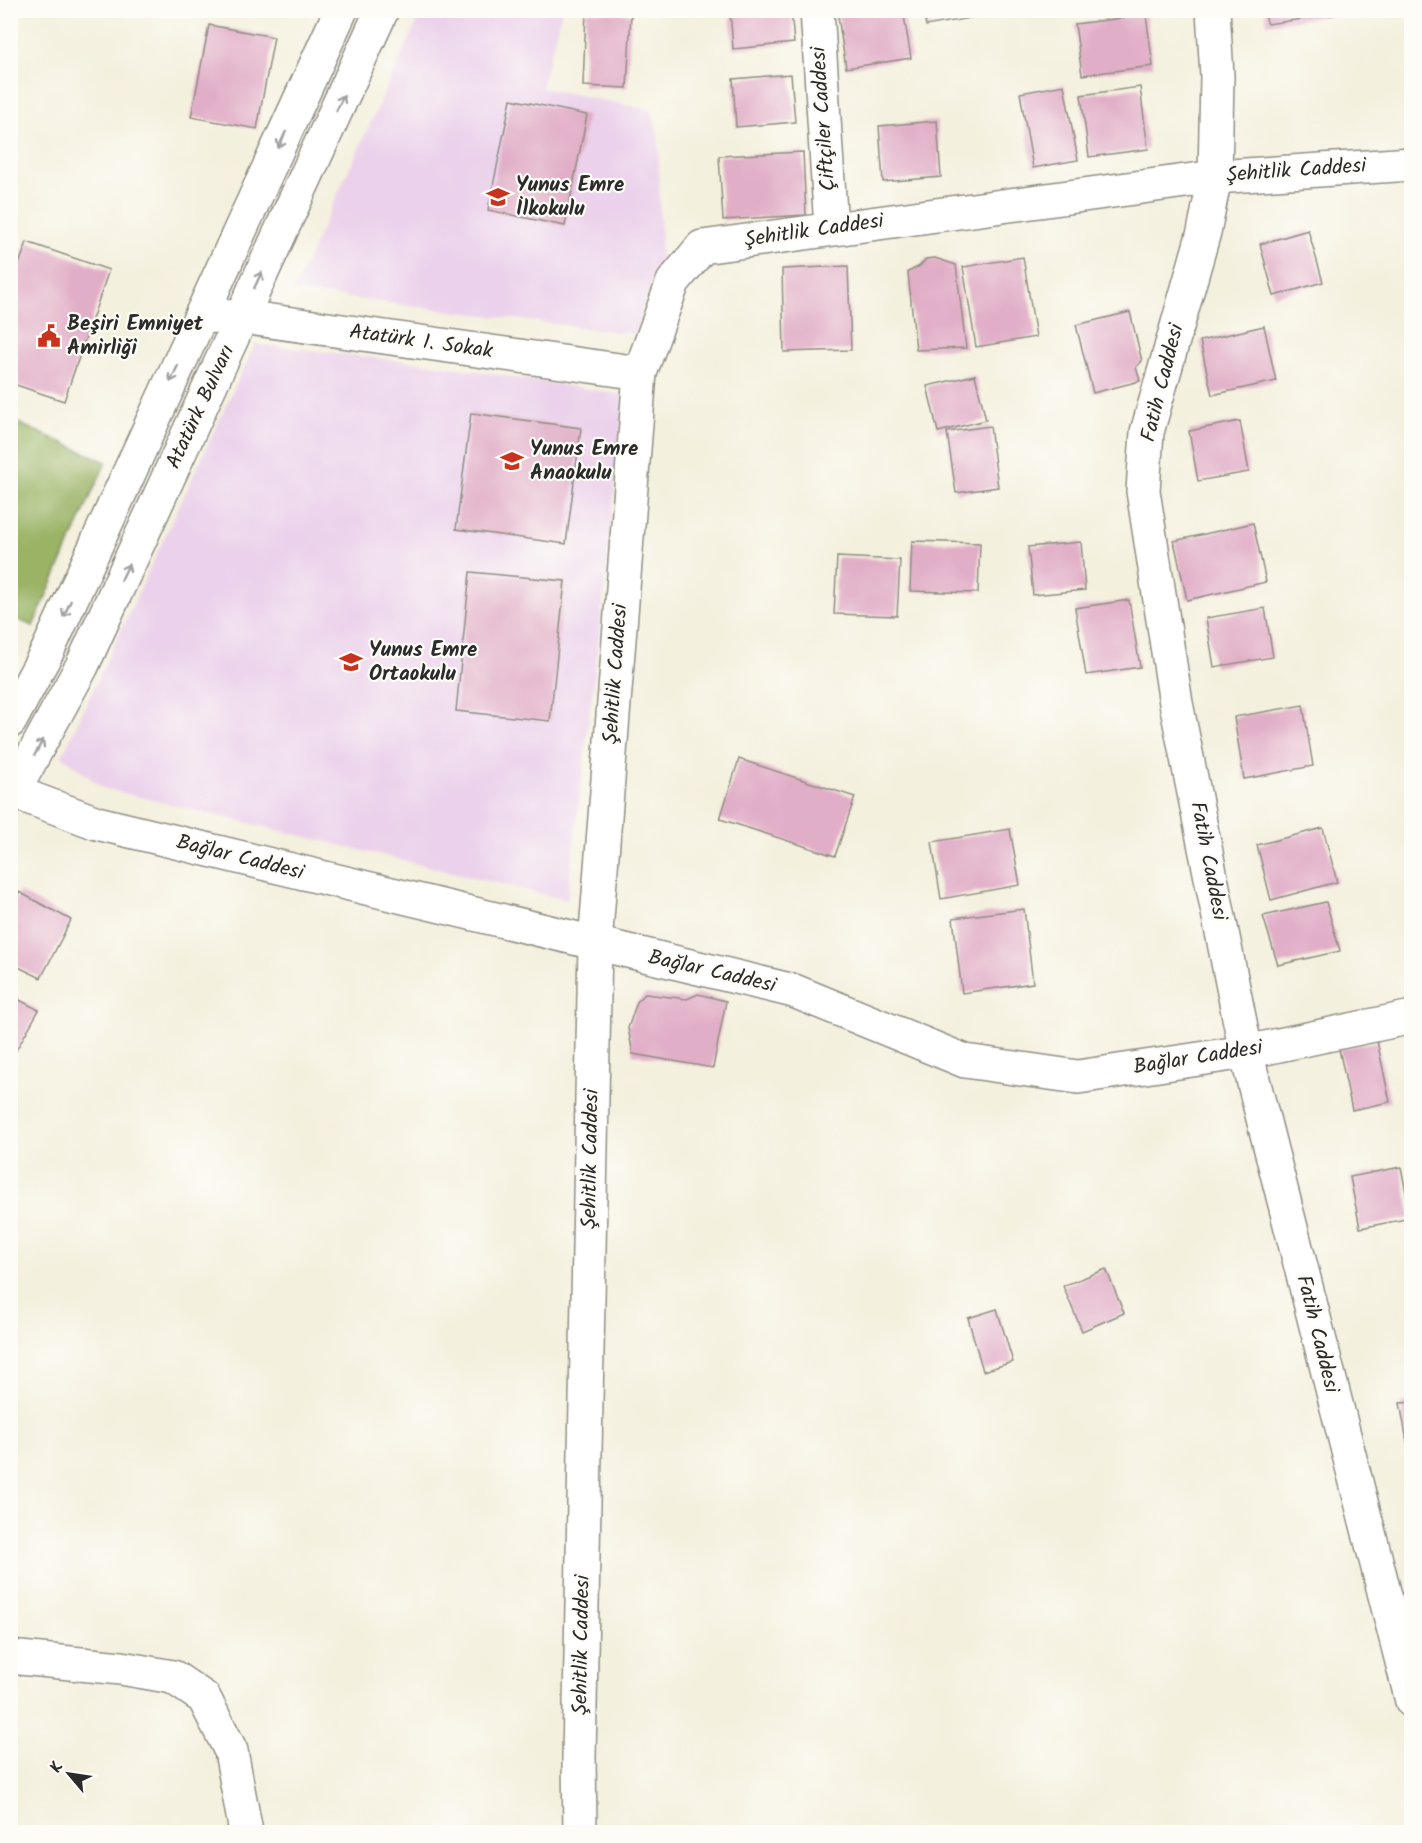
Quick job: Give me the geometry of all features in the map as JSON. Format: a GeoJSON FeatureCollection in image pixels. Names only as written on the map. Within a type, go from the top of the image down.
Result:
{"type":"FeatureCollection","features":[{"type":"Feature","properties":{"kind":"street","name":"Atatürk Bulvarı"},"geometry":{"type":"LineString","coordinates":[[10,721],[48,650],[341,10]]}},
{"type":"Feature","properties":{"kind":"street","name":"Atatürk Bulvarı"},"geometry":{"type":"LineString","coordinates":[[12,795],[82,666],[382,10]]}},
{"type":"Feature","properties":{"kind":"street","name":"Çiftçiler Caddesi"},"geometry":{"type":"LineString","coordinates":[[817,10],[831,228]]}},
{"type":"Feature","properties":{"kind":"street","name":"Fatih Caddesi"},"geometry":{"type":"LineString","coordinates":[[1213,10],[1217,76],[1215,177],[1204,232],[1147,432],[1143,491],[1176,703],[1246,1052],[1412,1701]]}},
{"type":"Feature","properties":{"kind":"street","name":"Şehitlik Caddesi"},"geometry":{"type":"LineString","coordinates":[[580,1833],[579,1757],[595,944],[640,373],[673,282],[702,247],[1215,177],[1412,164]]}},
{"type":"Feature","properties":{"kind":"street","name":"Atatürk 1. Sokak"},"geometry":{"type":"LineString","coordinates":[[201,316],[242,317],[640,373]]}},
{"type":"Feature","properties":{"kind":"street","name":"Bağlar Caddesi"},"geometry":{"type":"LineString","coordinates":[[12,795],[97,823],[794,991],[965,1061],[1078,1077],[1246,1052],[1412,1017]]}},
{"type":"Feature","properties":{"kind":"street"},"geometry":{"type":"LineString","coordinates":[[10,1657],[121,1668],[173,1677],[204,1698],[231,1751],[246,1833]]}},
{"type":"Feature","properties":{"kind":"shaded area","name":"Yunus Emre İlkokulu"},"geometry":{"type":"Polygon","coordinates":[[[422,11],[562,11],[541,88],[651,110],[658,135],[661,258],[635,334],[293,291],[422,11]]]}},
{"type":"Feature","properties":{"kind":"shaded area","name":"Yunus Emre Ortaokulu"},"geometry":{"type":"Polygon","coordinates":[[[255,344],[438,365],[624,395],[607,568],[567,900],[103,788],[62,756],[255,344]]]}},
{"type":"Feature","properties":{"kind":"green space"},"geometry":{"type":"Polygon","coordinates":[[[11,420],[106,462],[33,626],[11,617],[11,420]]]}},
{"type":"Feature","properties":{"kind":"building"},"geometry":{"type":"Polygon","coordinates":[[[730,10],[791,10],[794,43],[733,49],[730,10]]]}},
{"type":"Feature","properties":{"kind":"building"},"geometry":{"type":"Polygon","coordinates":[[[874,10],[903,10],[911,58],[846,68],[838,16],[874,10]]]}},
{"type":"Feature","properties":{"kind":"building"},"geometry":{"type":"Polygon","coordinates":[[[923,10],[980,10],[981,16],[926,26],[923,10]]]}},
{"type":"Feature","properties":{"kind":"building"},"geometry":{"type":"Polygon","coordinates":[[[1265,10],[1353,10],[1353,12],[1267,24],[1265,10]]]}},
{"type":"Feature","properties":{"kind":"building"},"geometry":{"type":"Polygon","coordinates":[[[586,11],[631,14],[627,88],[583,86],[586,11]]]}},
{"type":"Feature","properties":{"kind":"building"},"geometry":{"type":"Polygon","coordinates":[[[1146,15],[1153,66],[1082,75],[1075,24],[1146,15]]]}},
{"type":"Feature","properties":{"kind":"building"},"geometry":{"type":"Polygon","coordinates":[[[209,25],[274,37],[257,129],[191,117],[209,25]]]}},
{"type":"Feature","properties":{"kind":"building"},"geometry":{"type":"Polygon","coordinates":[[[791,74],[795,122],[736,127],[733,79],[791,74]]]}},
{"type":"Feature","properties":{"kind":"building"},"geometry":{"type":"Polygon","coordinates":[[[1064,85],[1078,160],[1033,168],[1020,93],[1064,85]]]}},
{"type":"Feature","properties":{"kind":"building"},"geometry":{"type":"Polygon","coordinates":[[[1140,87],[1148,149],[1089,157],[1081,95],[1140,87]]]}},
{"type":"Feature","properties":{"kind":"building"},"geometry":{"type":"Polygon","coordinates":[[[511,99],[587,115],[565,226],[488,210],[511,99]]]}},
{"type":"Feature","properties":{"kind":"building"},"geometry":{"type":"Polygon","coordinates":[[[937,121],[941,177],[883,182],[879,126],[937,121]]]}},
{"type":"Feature","properties":{"kind":"building"},"geometry":{"type":"Polygon","coordinates":[[[803,152],[806,215],[723,220],[719,156],[803,152]]]}},
{"type":"Feature","properties":{"kind":"building"},"geometry":{"type":"Polygon","coordinates":[[[1308,230],[1323,282],[1274,296],[1260,244],[1308,230]]]}},
{"type":"Feature","properties":{"kind":"building","name":"Beşiri Emniyet Amirliği"},"geometry":{"type":"Polygon","coordinates":[[[27,242],[109,270],[64,401],[10,383],[10,289],[27,242]]]}},
{"type":"Feature","properties":{"kind":"building"},"geometry":{"type":"Polygon","coordinates":[[[1023,257],[1036,337],[976,347],[963,267],[1023,257]]]}},
{"type":"Feature","properties":{"kind":"building"},"geometry":{"type":"Polygon","coordinates":[[[935,258],[956,265],[966,348],[916,350],[908,272],[920,266],[926,259],[935,258]]]}},
{"type":"Feature","properties":{"kind":"building"},"geometry":{"type":"Polygon","coordinates":[[[848,266],[851,350],[784,352],[782,269],[848,266]]]}},
{"type":"Feature","properties":{"kind":"building"},"geometry":{"type":"Polygon","coordinates":[[[1130,312],[1142,361],[1136,367],[1140,381],[1093,393],[1076,325],[1130,312]]]}},
{"type":"Feature","properties":{"kind":"building"},"geometry":{"type":"Polygon","coordinates":[[[1264,326],[1276,381],[1212,395],[1200,341],[1264,326]]]}},
{"type":"Feature","properties":{"kind":"building"},"geometry":{"type":"Polygon","coordinates":[[[975,375],[986,420],[938,432],[927,386],[975,375]]]}},
{"type":"Feature","properties":{"kind":"building"},"geometry":{"type":"Polygon","coordinates":[[[471,413],[581,428],[566,544],[456,529],[471,413]]]}},
{"type":"Feature","properties":{"kind":"building"},"geometry":{"type":"Polygon","coordinates":[[[1240,421],[1249,472],[1198,481],[1189,431],[1240,421]]]}},
{"type":"Feature","properties":{"kind":"building"},"geometry":{"type":"Polygon","coordinates":[[[990,426],[998,487],[956,493],[947,432],[990,426]]]}},
{"type":"Feature","properties":{"kind":"building"},"geometry":{"type":"Polygon","coordinates":[[[1253,523],[1266,582],[1187,600],[1174,541],[1253,523]]]}},
{"type":"Feature","properties":{"kind":"building"},"geometry":{"type":"Polygon","coordinates":[[[912,541],[980,543],[978,593],[910,591],[912,541]]]}},
{"type":"Feature","properties":{"kind":"building"},"geometry":{"type":"Polygon","coordinates":[[[1081,542],[1085,590],[1033,595],[1028,547],[1081,542]]]}},
{"type":"Feature","properties":{"kind":"building"},"geometry":{"type":"Polygon","coordinates":[[[837,557],[900,560],[897,616],[834,614],[837,557]]]}},
{"type":"Feature","properties":{"kind":"building"},"geometry":{"type":"Polygon","coordinates":[[[470,572],[565,581],[550,721],[456,711],[470,572]]]}},
{"type":"Feature","properties":{"kind":"building"},"geometry":{"type":"Polygon","coordinates":[[[1129,600],[1140,667],[1086,675],[1075,608],[1129,600]]]}},
{"type":"Feature","properties":{"kind":"building"},"geometry":{"type":"Polygon","coordinates":[[[1265,608],[1273,657],[1214,667],[1206,618],[1265,608]]]}},
{"type":"Feature","properties":{"kind":"building"},"geometry":{"type":"Polygon","coordinates":[[[1303,705],[1313,766],[1244,779],[1234,717],[1303,705]]]}},
{"type":"Feature","properties":{"kind":"building"},"geometry":{"type":"Polygon","coordinates":[[[739,759],[855,797],[835,856],[720,819],[739,759]]]}},
{"type":"Feature","properties":{"kind":"building"},"geometry":{"type":"Polygon","coordinates":[[[1323,828],[1337,882],[1271,900],[1257,845],[1323,828]]]}},
{"type":"Feature","properties":{"kind":"building"},"geometry":{"type":"Polygon","coordinates":[[[1010,829],[1020,885],[941,899],[932,842],[1010,829]]]}},
{"type":"Feature","properties":{"kind":"building"},"geometry":{"type":"Polygon","coordinates":[[[19,892],[71,920],[41,978],[10,963],[10,909],[19,892]]]}},
{"type":"Feature","properties":{"kind":"building"},"geometry":{"type":"Polygon","coordinates":[[[1326,902],[1340,951],[1278,965],[1263,916],[1326,902]]]}},
{"type":"Feature","properties":{"kind":"building"},"geometry":{"type":"Polygon","coordinates":[[[1024,909],[1033,983],[962,993],[953,918],[1024,909]]]}},
{"type":"Feature","properties":{"kind":"building"},"geometry":{"type":"Polygon","coordinates":[[[645,994],[687,999],[698,994],[726,1001],[713,1068],[633,1054],[628,1028],[637,1002],[645,994]]]}},
{"type":"Feature","properties":{"kind":"building"},"geometry":{"type":"Polygon","coordinates":[[[10,995],[39,1010],[10,1061],[10,995]]]}},
{"type":"Feature","properties":{"kind":"building"},"geometry":{"type":"Polygon","coordinates":[[[1377,1041],[1390,1102],[1352,1110],[1339,1049],[1377,1041]]]}},
{"type":"Feature","properties":{"kind":"building"},"geometry":{"type":"Polygon","coordinates":[[[1401,1167],[1411,1218],[1360,1228],[1350,1177],[1401,1167]]]}},
{"type":"Feature","properties":{"kind":"building"},"geometry":{"type":"Polygon","coordinates":[[[1106,1269],[1124,1313],[1082,1331],[1063,1286],[1106,1269]]]}},
{"type":"Feature","properties":{"kind":"building"},"geometry":{"type":"Polygon","coordinates":[[[997,1309],[1013,1362],[983,1371],[968,1318],[997,1309]]]}},
{"type":"Feature","properties":{"kind":"building"},"geometry":{"type":"Polygon","coordinates":[[[1412,1402],[1412,1446],[1408,1447],[1400,1403],[1412,1402]]]}},
{"type":"Feature","properties":{"kind":"place","name":"Yunus Emre İlkokulu"},"geometry":{"type":"Point","coordinates":[498,197]}},
{"type":"Feature","properties":{"kind":"place","name":"Beşiri Emniyet Amirliği"},"geometry":{"type":"Point","coordinates":[49,336]}},
{"type":"Feature","properties":{"kind":"place","name":"Yunus Emre Anaokulu"},"geometry":{"type":"Point","coordinates":[512,461]}},
{"type":"Feature","properties":{"kind":"place","name":"Yunus Emre Ortaokulu"},"geometry":{"type":"Point","coordinates":[351,662]}}]}
